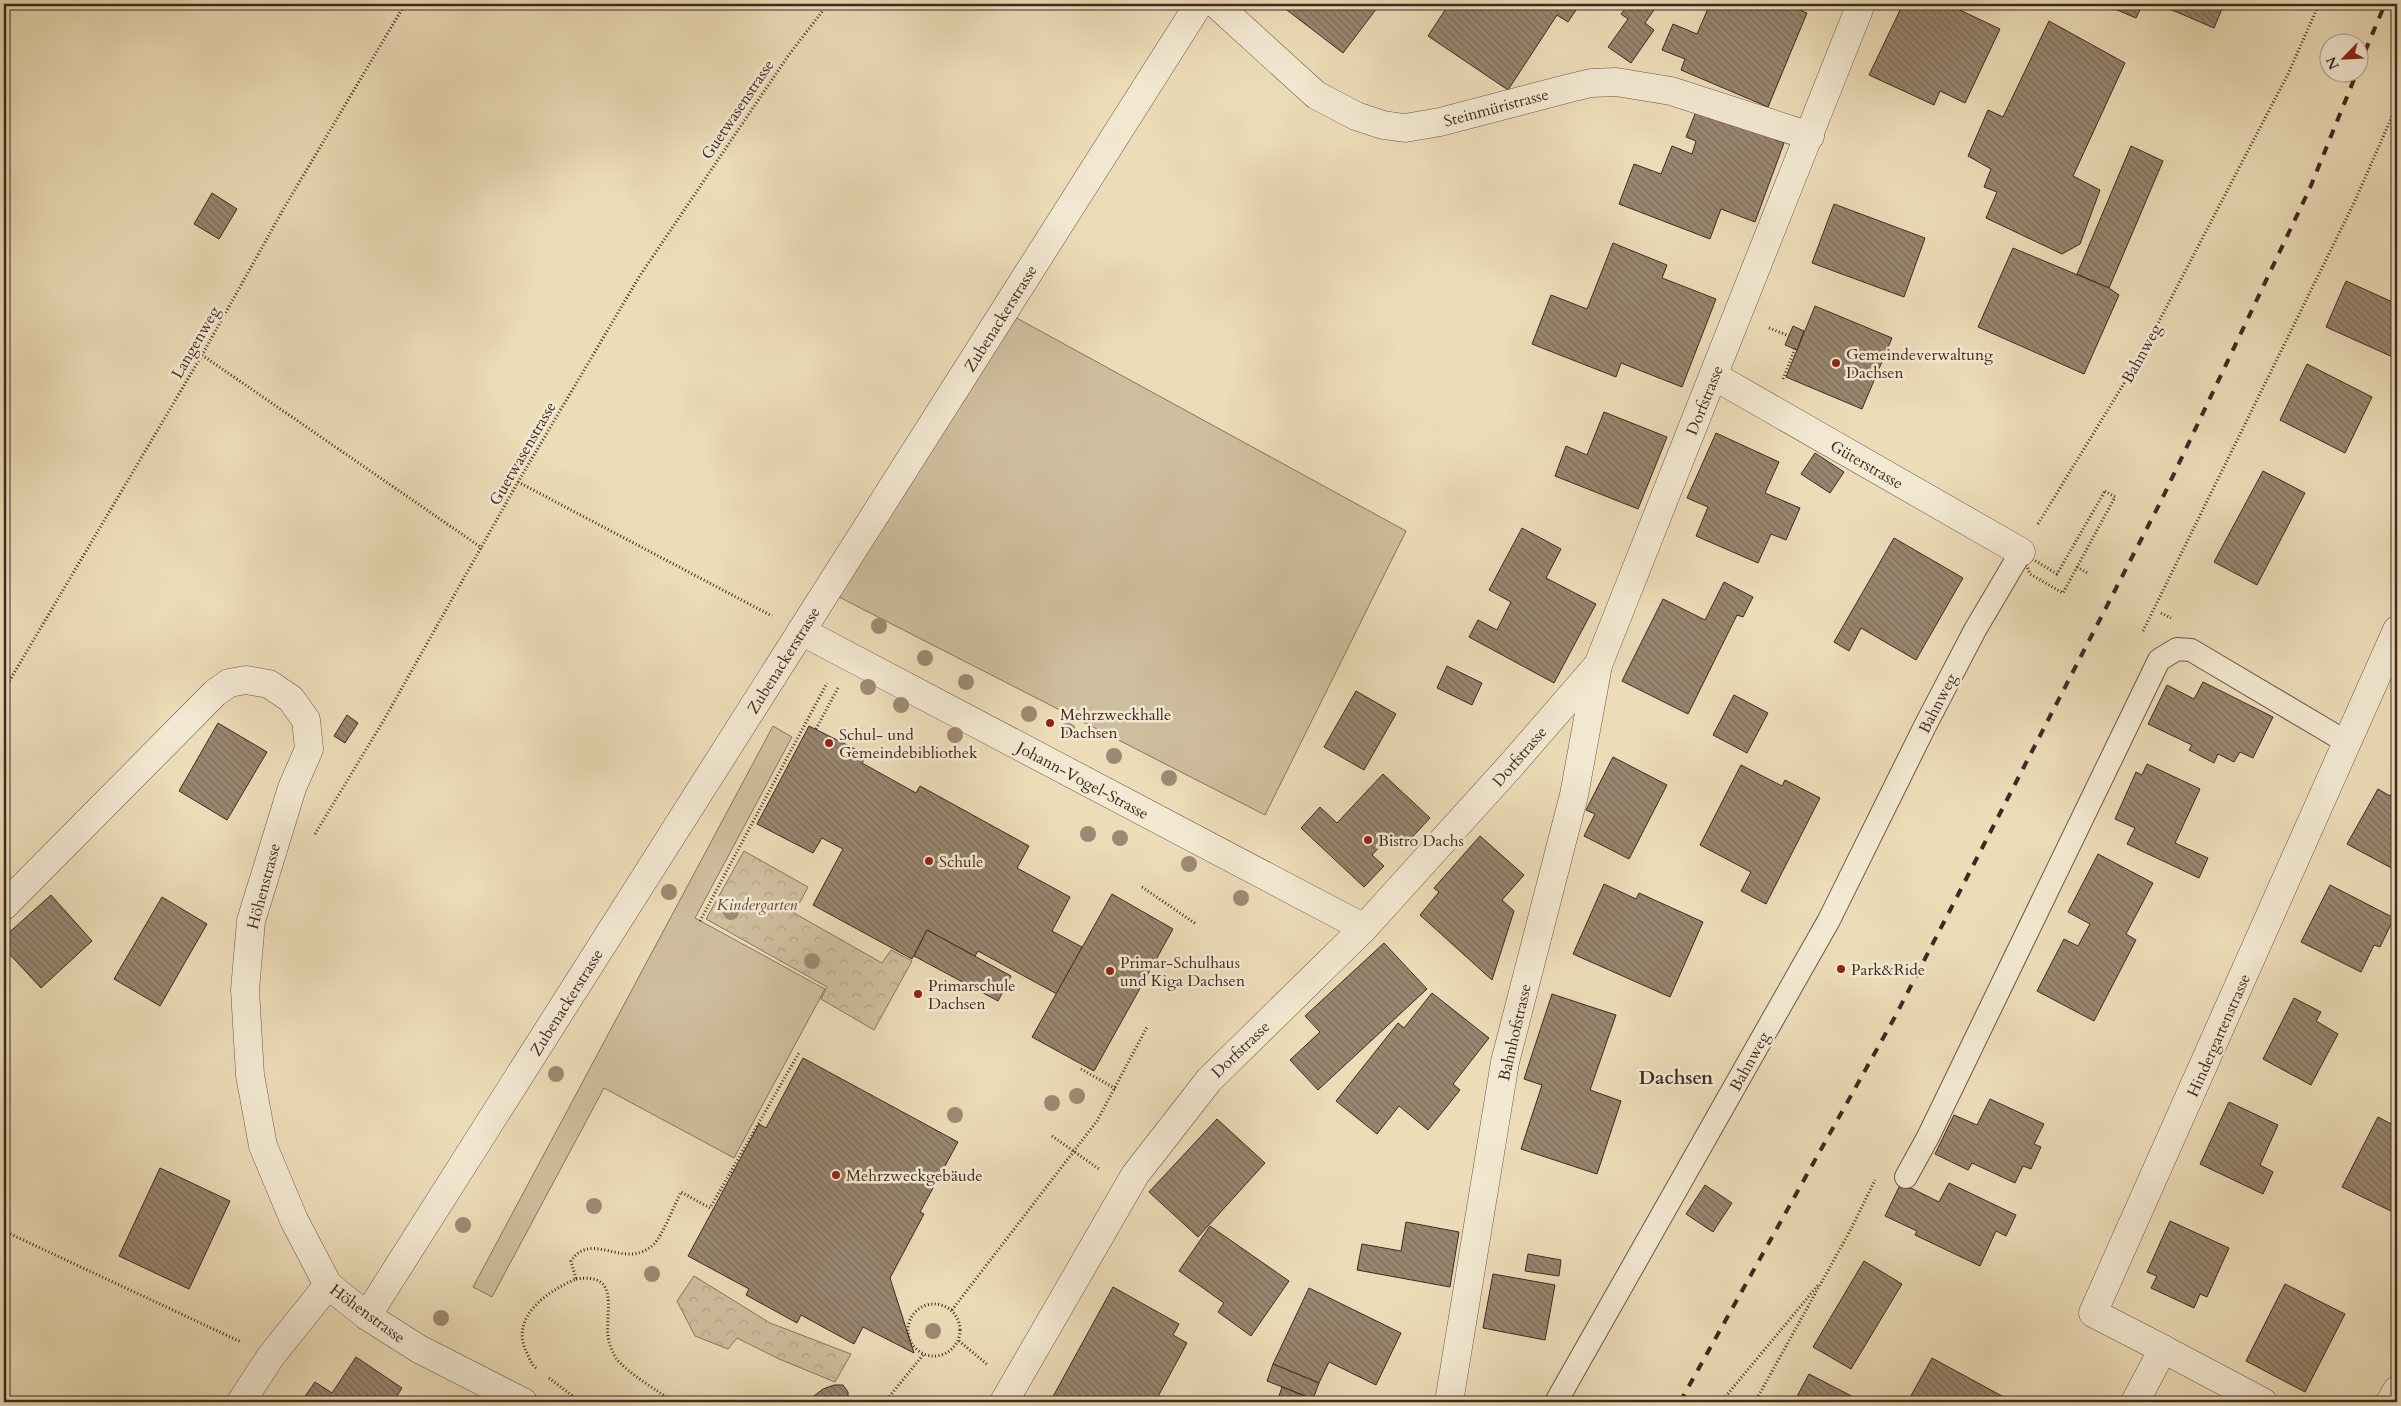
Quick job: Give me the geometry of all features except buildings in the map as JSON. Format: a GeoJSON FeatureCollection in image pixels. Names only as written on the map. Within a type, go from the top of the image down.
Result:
{"type":"FeatureCollection","features":[{"type":"Feature","properties":{"kind":"street","name":"Zubenackerstrasse"},"geometry":{"type":"LineString","coordinates":[[367,1316],[1199,4]]}},
{"type":"Feature","properties":{"kind":"street","name":"Steinmüristrasse"},"geometry":{"type":"LineString","coordinates":[[1216,4],[1316,95],[1356,116],[1383,125],[1405,128],[1440,122],[1591,83],[1616,82],[1671,91],[1810,136]]}},
{"type":"Feature","properties":{"kind":"street","name":"Dorfstrasse"},"geometry":{"type":"LineString","coordinates":[[1004,1402],[1135,1174],[1209,1080],[1364,928],[1513,764],[1598,665],[1861,4]]}},
{"type":"Feature","properties":{"kind":"street","name":"Güterstrasse"},"geometry":{"type":"LineString","coordinates":[[1714,376],[2026,557]]}},
{"type":"Feature","properties":{"kind":"street","name":"Hindergartenstrasse"},"geometry":{"type":"LineString","coordinates":[[2163,1349],[2093,1313],[2397,630]]}},
{"type":"Feature","properties":{"kind":"street","name":"Johann-Vogel-Strasse"},"geometry":{"type":"LineString","coordinates":[[801,631],[1364,928]]}},
{"type":"Feature","properties":{"kind":"street","name":"Bahnhofstrasse"},"geometry":{"type":"LineString","coordinates":[[1449,1402],[1505,1062],[1574,795],[1598,665]]}},
{"type":"Feature","properties":{"kind":"street","name":"Höhenstrasse"},"geometry":{"type":"LineString","coordinates":[[4,906],[215,693],[229,683],[246,680],[269,684],[291,699],[306,720],[309,749],[292,788],[250,921],[245,990],[250,1075],[263,1146],[294,1220],[328,1285],[367,1316],[419,1349],[523,1402]]}},
{"type":"Feature","properties":{"kind":"street"},"geometry":{"type":"LineString","coordinates":[[241,1402],[271,1356],[328,1285]]}},
{"type":"Feature","properties":{"kind":"street"},"geometry":{"type":"LineString","coordinates":[[2135,1402],[2163,1349],[2263,1402]]}},
{"type":"Feature","properties":{"kind":"street"},"geometry":{"type":"LineString","coordinates":[[2390,1402],[2397,1390]]}},
{"type":"Feature","properties":{"kind":"lane","name":"Bahnweg"},"geometry":{"type":"LineString","coordinates":[[1556,1402],[1829,920],[1925,726],[1976,630],[2026,557]]}},
{"type":"Feature","properties":{"kind":"lane"},"geometry":{"type":"LineString","coordinates":[[1906,1177],[1928,1137],[2159,660],[2177,649],[2191,650],[2348,743]]}},
{"type":"Feature","properties":{"kind":"path","name":"Langenweg"},"geometry":{"type":"LineString","coordinates":[[4,690],[202,355],[284,208],[405,4]]}},
{"type":"Feature","properties":{"kind":"path","name":"Guetwasenstrasse"},"geometry":{"type":"LineString","coordinates":[[310,842],[385,718],[518,482],[639,277],[788,56],[828,4]]}},
{"type":"Feature","properties":{"kind":"path","name":"Bahnweg"},"geometry":{"type":"LineString","coordinates":[[2036,528],[2142,354],[2288,74],[2319,4]]}},
{"type":"Feature","properties":{"kind":"path"},"geometry":{"type":"LineString","coordinates":[[202,355],[482,548]]}},
{"type":"Feature","properties":{"kind":"path"},"geometry":{"type":"LineString","coordinates":[[518,482],[801,631]]}},
{"type":"Feature","properties":{"kind":"path"},"geometry":{"type":"LineString","coordinates":[[2105,491],[2115,497],[2063,593],[2026,557],[2057,574],[2105,491]]}},
{"type":"Feature","properties":{"kind":"path"},"geometry":{"type":"LineString","coordinates":[[2077,567],[2089,574]]}},
{"type":"Feature","properties":{"kind":"path"},"geometry":{"type":"LineString","coordinates":[[816,729],[855,660]]}},
{"type":"Feature","properties":{"kind":"path"},"geometry":{"type":"LineString","coordinates":[[700,921],[827,682],[838,688]]}},
{"type":"Feature","properties":{"kind":"path"},"geometry":{"type":"LineString","coordinates":[[1142,887],[1196,924]]}},
{"type":"Feature","properties":{"kind":"path"},"geometry":{"type":"LineString","coordinates":[[952,1310],[1097,1121],[1116,1089],[1147,1027]]}},
{"type":"Feature","properties":{"kind":"path"},"geometry":{"type":"LineString","coordinates":[[576,1279],[571,1261],[577,1252],[592,1247],[617,1254],[637,1254],[654,1243],[681,1192],[710,1208],[800,1051]]}},
{"type":"Feature","properties":{"kind":"path"},"geometry":{"type":"LineString","coordinates":[[1081,1069],[1116,1089]]}},
{"type":"Feature","properties":{"kind":"path"},"geometry":{"type":"LineString","coordinates":[[1052,1136],[1127,1189]]}},
{"type":"Feature","properties":{"kind":"path"},"geometry":{"type":"LineString","coordinates":[[4,1231],[271,1356]]}},
{"type":"Feature","properties":{"kind":"path"},"geometry":{"type":"LineString","coordinates":[[540,1372],[533,1366],[523,1344],[526,1320],[536,1302],[557,1288],[576,1279],[587,1277],[597,1281],[606,1290],[610,1302],[608,1335],[610,1347],[617,1360],[653,1389],[675,1402]]}},
{"type":"Feature","properties":{"kind":"path"},"geometry":{"type":"LineString","coordinates":[[1722,1402],[1824,1278]]}},
{"type":"Feature","properties":{"kind":"path"},"geometry":{"type":"LineString","coordinates":[[937,1303],[952,1310],[960,1322],[959,1341],[952,1351],[938,1357],[923,1355],[912,1345],[910,1338],[908,1330],[912,1316],[922,1306],[937,1303]]}},
{"type":"Feature","properties":{"kind":"path"},"geometry":{"type":"LineString","coordinates":[[885,1402],[923,1355]]}},
{"type":"Feature","properties":{"kind":"path"},"geometry":{"type":"LineString","coordinates":[[547,1377],[574,1397],[577,1402]]}},
{"type":"Feature","properties":{"kind":"green space"},"geometry":{"type":"Polygon","coordinates":[[[1013,316],[1406,531],[1265,815],[837,596],[1013,316]]]}},
{"type":"Feature","properties":{"kind":"green space"},"geometry":{"type":"Polygon","coordinates":[[[773,726],[792,737],[695,918],[825,989],[734,1158],[604,1088],[492,1297],[473,1287],[773,726]]]}},
{"type":"Feature","properties":{"kind":"green space","name":"Kindergarten"},"geometry":{"type":"Polygon","coordinates":[[[744,851],[808,887],[794,913],[882,963],[891,950],[912,961],[874,1030],[821,999],[827,987],[706,919],[744,851]]]}},
{"type":"Feature","properties":{"kind":"green space"},"geometry":{"type":"Polygon","coordinates":[[[694,1276],[770,1323],[851,1354],[835,1382],[779,1359],[737,1338],[728,1349],[695,1336],[677,1301],[694,1276]]]}},
{"type":"Feature","properties":{"kind":"railway"},"geometry":{"type":"LineString","coordinates":[[2368,44],[2385,4]]}},
{"type":"Feature","properties":{"kind":"railway"},"geometry":{"type":"LineString","coordinates":[[1680,1402],[1896,1015],[2162,499],[2310,188],[2353,82]]}},
{"type":"Feature","properties":{"kind":"place","name":"Gemeindeverwaltung Dachsen"},"geometry":{"type":"Point","coordinates":[1836,363]}},
{"type":"Feature","properties":{"kind":"place","name":"Mehrzweckhalle Dachsen"},"geometry":{"type":"Point","coordinates":[1050,723]}},
{"type":"Feature","properties":{"kind":"place","name":"Schul- und Gemeindebibliothek"},"geometry":{"type":"Point","coordinates":[829,743]}},
{"type":"Feature","properties":{"kind":"place","name":"Bistro Dachs"},"geometry":{"type":"Point","coordinates":[1368,840]}},
{"type":"Feature","properties":{"kind":"place","name":"Schule"},"geometry":{"type":"Point","coordinates":[929,861]}},
{"type":"Feature","properties":{"kind":"place","name":"Park&Ride"},"geometry":{"type":"Point","coordinates":[1841,969]}},
{"type":"Feature","properties":{"kind":"place","name":"Primar-Schulhaus und Kiga Dachsen"},"geometry":{"type":"Point","coordinates":[1110,971]}},
{"type":"Feature","properties":{"kind":"place","name":"Primarschule Dachsen"},"geometry":{"type":"Point","coordinates":[918,994]}},
{"type":"Feature","properties":{"kind":"place","name":"Mehrzweckgebäude"},"geometry":{"type":"Point","coordinates":[836,1175]}},
{"type":"Feature","properties":{"kind":"district","name":"Dachsen"},"geometry":{"type":"Point","coordinates":[1676,1077]}}]}
